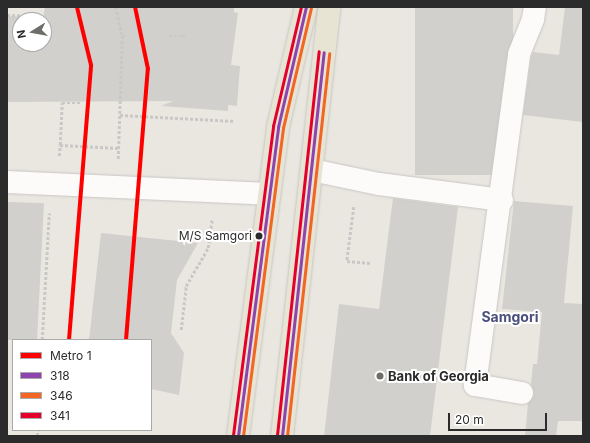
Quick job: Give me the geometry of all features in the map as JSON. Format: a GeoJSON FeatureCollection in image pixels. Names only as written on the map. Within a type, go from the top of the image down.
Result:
{"type":"FeatureCollection","features":[{"type":"Feature","properties":{"kind":"main road"},"geometry":{"type":"LineString","coordinates":[[238,436],[278,127],[306,7]]}},
{"type":"Feature","properties":{"kind":"main road"},"geometry":{"type":"LineString","coordinates":[[282,436],[329,7]]}},
{"type":"Feature","properties":{"kind":"lane"},"geometry":{"type":"LineString","coordinates":[[522,393],[475,385],[502,200],[519,54],[535,7]]}},
{"type":"Feature","properties":{"kind":"lane"},"geometry":{"type":"LineString","coordinates":[[312,170],[379,184],[502,200]]}},
{"type":"Feature","properties":{"kind":"lane"},"geometry":{"type":"LineString","coordinates":[[7,182],[269,194]]}},
{"type":"Feature","properties":{"kind":"path"},"geometry":{"type":"LineString","coordinates":[[116,7],[122,36],[117,187]]}},
{"type":"Feature","properties":{"kind":"path"},"geometry":{"type":"LineString","coordinates":[[169,36],[183,36],[184,34]]}},
{"type":"Feature","properties":{"kind":"path"},"geometry":{"type":"LineString","coordinates":[[42,339],[54,184],[60,145],[62,103],[81,103]]}},
{"type":"Feature","properties":{"kind":"path"},"geometry":{"type":"LineString","coordinates":[[120,115],[235,121]]}},
{"type":"Feature","properties":{"kind":"path"},"geometry":{"type":"LineString","coordinates":[[60,145],[118,148]]}},
{"type":"Feature","properties":{"kind":"path"},"geometry":{"type":"LineString","coordinates":[[181,330],[186,286],[208,248],[215,192]]}},
{"type":"Feature","properties":{"kind":"path"},"geometry":{"type":"LineString","coordinates":[[355,200],[347,261],[370,263]]}},
{"type":"Feature","properties":{"kind":"building"},"geometry":{"type":"Polygon","coordinates":[[[45,7],[234,7],[234,12],[238,13],[231,65],[240,66],[237,106],[228,105],[228,111],[161,106],[173,101],[7,102],[7,16],[12,16],[12,52],[52,52],[52,12],[44,12],[45,7]]]}},
{"type":"Feature","properties":{"kind":"building"},"geometry":{"type":"Polygon","coordinates":[[[415,7],[513,7],[513,175],[415,175],[415,7]]]}},
{"type":"Feature","properties":{"kind":"building"},"geometry":{"type":"Polygon","coordinates":[[[565,7],[583,7],[583,122],[523,115],[531,57],[533,52],[559,55],[565,7]]]}},
{"type":"Feature","properties":{"kind":"building"},"geometry":{"type":"Polygon","coordinates":[[[393,198],[458,207],[430,436],[324,436],[339,304],[379,309],[393,198]]]}},
{"type":"Feature","properties":{"kind":"building"},"geometry":{"type":"Polygon","coordinates":[[[514,201],[573,206],[564,303],[583,304],[583,421],[558,421],[556,436],[525,436],[528,403],[534,395],[531,384],[533,364],[537,364],[542,312],[502,309],[514,201]]]}},
{"type":"Feature","properties":{"kind":"building"},"geometry":{"type":"Polygon","coordinates":[[[7,202],[44,203],[37,339],[7,340],[7,202]]]}},
{"type":"Feature","properties":{"kind":"building"},"geometry":{"type":"Polygon","coordinates":[[[101,233],[198,243],[177,280],[171,333],[184,353],[179,395],[152,389],[152,339],[89,339],[101,233]]]}},
{"type":"Feature","properties":{"kind":"metro line","name":"1"},"geometry":{"type":"LineString","coordinates":[[69,339],[91,65],[77,7]]}},
{"type":"Feature","properties":{"kind":"metro line","name":"1"},"geometry":{"type":"LineString","coordinates":[[126,339],[148,69],[135,7]]}},
{"type":"Feature","properties":{"kind":"transit line","name":"341"},"geometry":{"type":"LineString","coordinates":[[233,435],[273,126],[301,7]]}},
{"type":"Feature","properties":{"kind":"transit line","name":"318"},"geometry":{"type":"LineString","coordinates":[[238,436],[278,127],[306,7]]}},
{"type":"Feature","properties":{"kind":"transit line","name":"346"},"geometry":{"type":"LineString","coordinates":[[243,436],[283,128],[311,8]]}},
{"type":"Feature","properties":{"kind":"transit line","name":"341"},"geometry":{"type":"LineString","coordinates":[[277,435],[319,51]]}},
{"type":"Feature","properties":{"kind":"transit line","name":"318"},"geometry":{"type":"LineString","coordinates":[[282,436],[324,52]]}},
{"type":"Feature","properties":{"kind":"transit line","name":"346"},"geometry":{"type":"LineString","coordinates":[[287,436],[329,53]]}},
{"type":"Feature","properties":{"kind":"place","name":"M/S Samgori"},"geometry":{"type":"Point","coordinates":[259,236]}},
{"type":"Feature","properties":{"kind":"place","name":"Bank of Georgia"},"geometry":{"type":"Point","coordinates":[380,376]}},
{"type":"Feature","properties":{"kind":"district","name":"Samgori"},"geometry":{"type":"Point","coordinates":[510,317]}}]}
